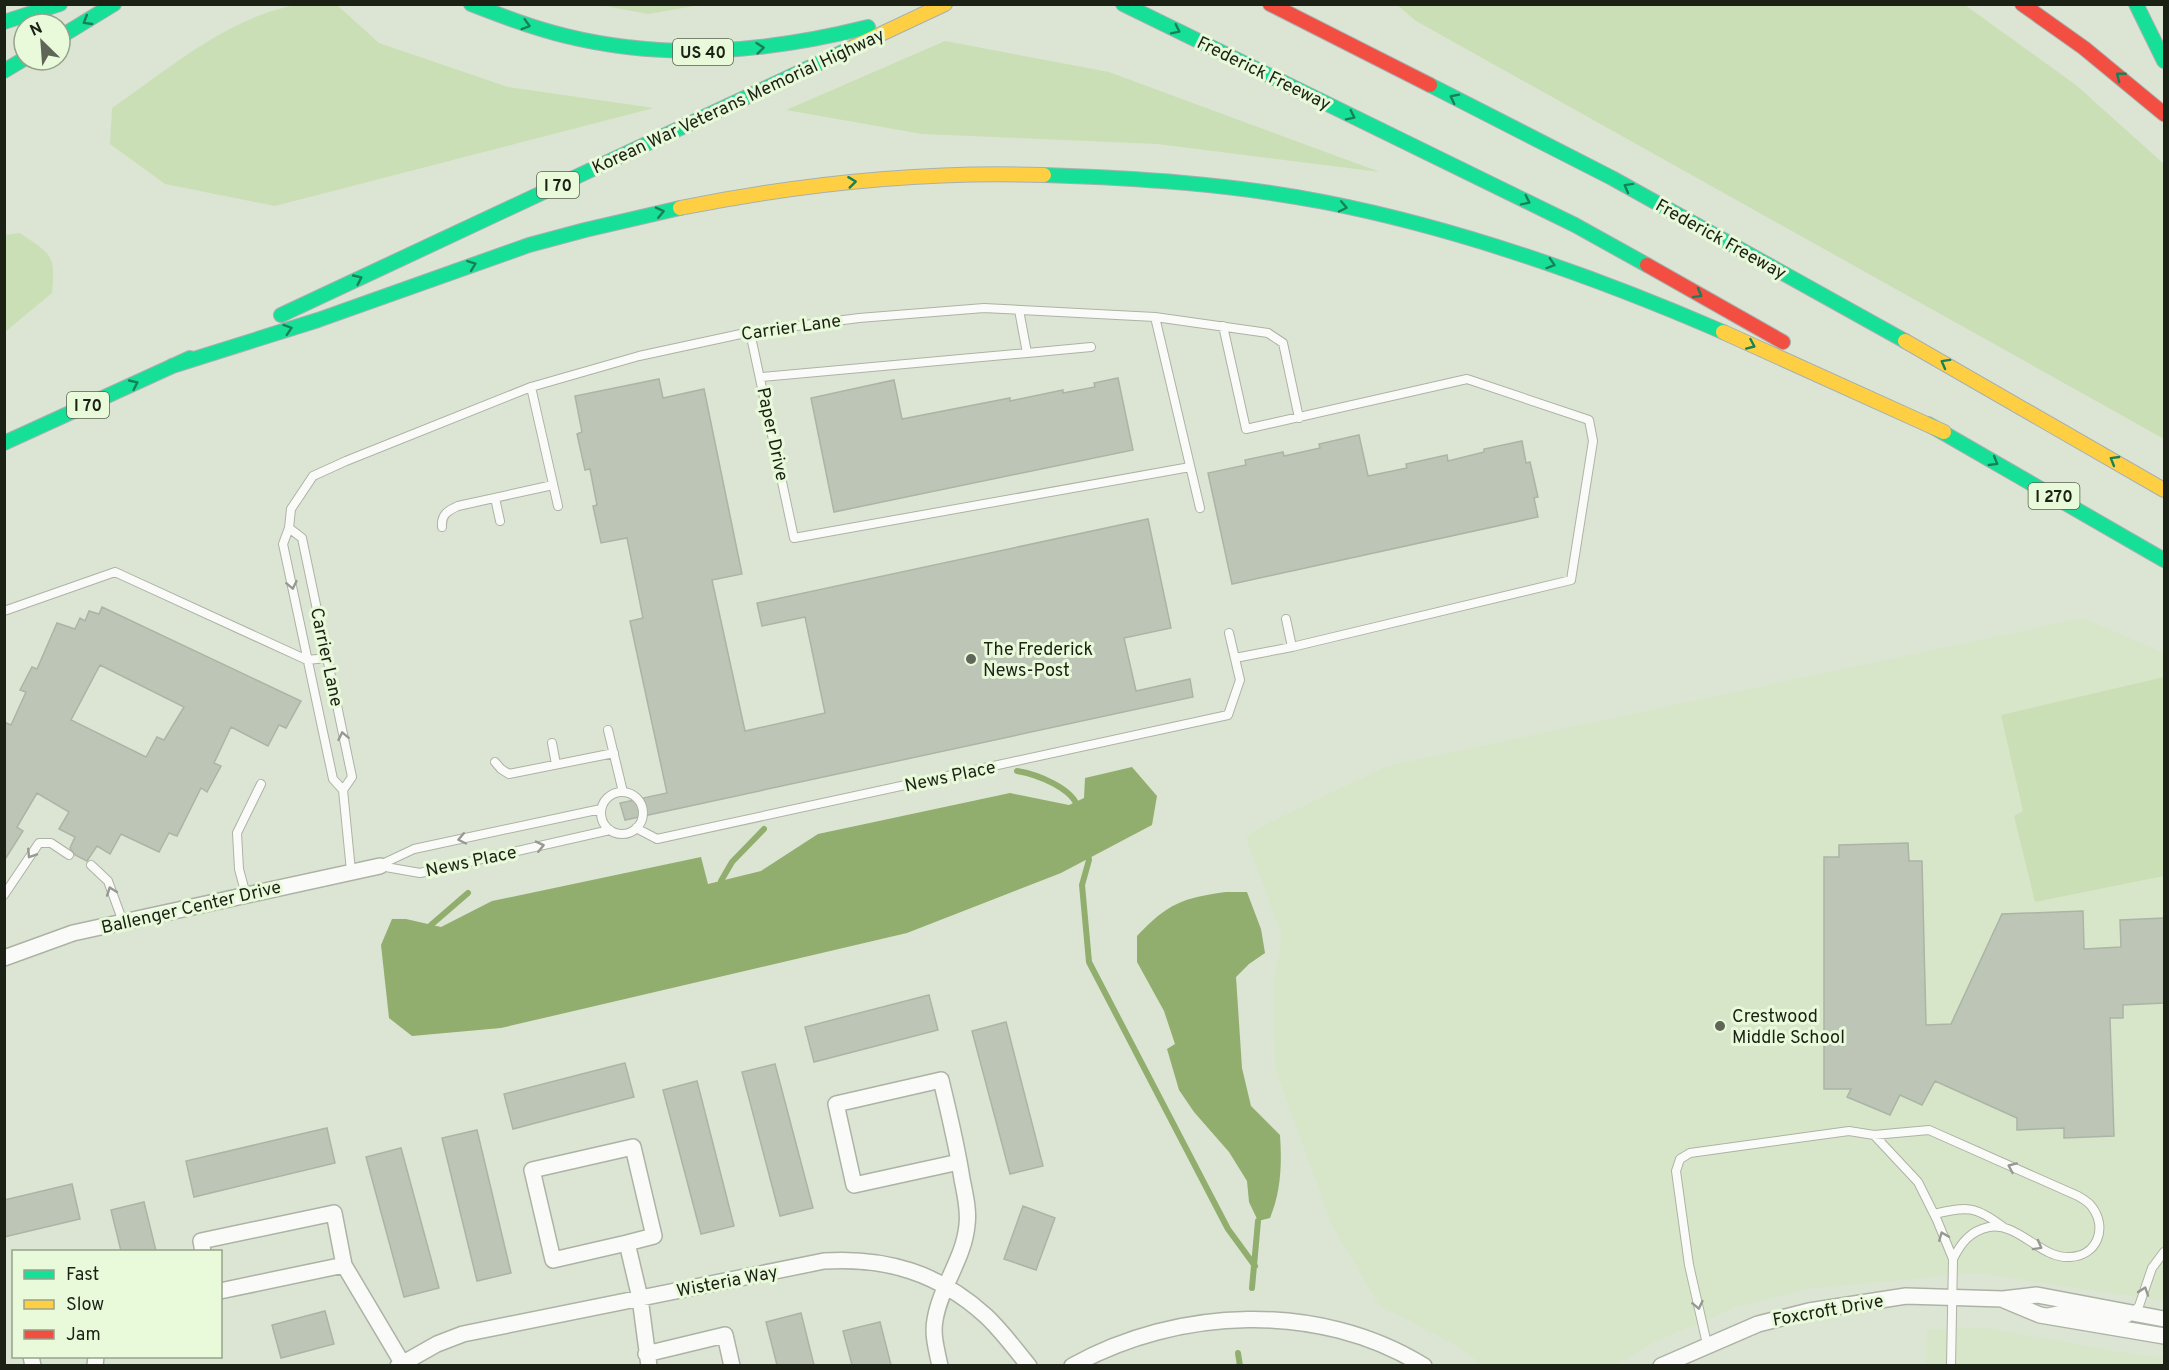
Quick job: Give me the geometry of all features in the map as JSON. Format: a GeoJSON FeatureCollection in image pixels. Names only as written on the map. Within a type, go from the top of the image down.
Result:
{"type":"FeatureCollection","features":[{"type":"Feature","properties":{"kind":"highway"},"geometry":{"type":"LineString","coordinates":[[4,22],[60,4]]}},
{"type":"Feature","properties":{"kind":"highway"},"geometry":{"type":"LineString","coordinates":[[72,30],[114,4]]}},
{"type":"Feature","properties":{"kind":"highway","name":"US 40"},"geometry":{"type":"LineString","coordinates":[[471,4],[502,18],[564,36],[618,47],[675,52],[730,51],[786,45],[850,33],[935,4]]}},
{"type":"Feature","properties":{"kind":"highway","name":"Korean War Veterans Memorial Highway"},"geometry":{"type":"LineString","coordinates":[[172,366],[945,4]]}},
{"type":"Feature","properties":{"kind":"highway","name":"Frederick Freeway"},"geometry":{"type":"LineString","coordinates":[[1123,4],[1575,225],[1944,432]]}},
{"type":"Feature","properties":{"kind":"highway","name":"Frederick Freeway"},"geometry":{"type":"LineString","coordinates":[[1269,4],[1611,178],[1977,381],[2164,490]]}},
{"type":"Feature","properties":{"kind":"highway"},"geometry":{"type":"LineString","coordinates":[[2022,4],[2084,48],[2164,114]]}},
{"type":"Feature","properties":{"kind":"highway"},"geometry":{"type":"LineString","coordinates":[[2136,4],[2164,61]]}},
{"type":"Feature","properties":{"kind":"highway"},"geometry":{"type":"LineString","coordinates":[[172,366],[366,303],[479,262],[579,231],[678,208],[767,192],[863,180],[959,174],[1054,174],[1190,184],[1285,195],[1389,216],[1491,245],[1586,276],[1690,318],[1944,432]]}},
{"type":"Feature","properties":{"kind":"highway","name":"I 70"},"geometry":{"type":"LineString","coordinates":[[4,443],[172,366]]}},
{"type":"Feature","properties":{"kind":"highway","name":"I 270"},"geometry":{"type":"LineString","coordinates":[[1944,432],[2164,560]]}},
{"type":"Feature","properties":{"kind":"street","name":"Ballenger Center Drive"},"geometry":{"type":"LineString","coordinates":[[4,958],[73,933],[380,866]]}},
{"type":"Feature","properties":{"kind":"street"},"geometry":{"type":"LineString","coordinates":[[940,1365],[935,1340],[935,1319],[946,1286],[962,1251],[967,1224],[966,1196],[959,1162],[941,1080],[836,1104],[854,1185],[959,1162]]}},
{"type":"Feature","properties":{"kind":"street"},"geometry":{"type":"LineString","coordinates":[[633,1147],[654,1236],[627,1243],[553,1260],[532,1170],[633,1147]]}},
{"type":"Feature","properties":{"kind":"street"},"geometry":{"type":"LineString","coordinates":[[203,1250],[201,1241],[334,1213],[345,1265],[401,1365]]}},
{"type":"Feature","properties":{"kind":"street"},"geometry":{"type":"LineString","coordinates":[[627,1243],[640,1298],[647,1360],[725,1335],[732,1365]]}},
{"type":"Feature","properties":{"kind":"street","name":"Wisteria Way"},"geometry":{"type":"LineString","coordinates":[[401,1365],[437,1344],[463,1334],[824,1262],[850,1260],[890,1265],[925,1275],[946,1286],[985,1315],[1029,1365]]}},
{"type":"Feature","properties":{"kind":"street"},"geometry":{"type":"LineString","coordinates":[[222,1292],[345,1265]]}},
{"type":"Feature","properties":{"kind":"street","name":"Foxcroft Drive"},"geometry":{"type":"LineString","coordinates":[[1661,1365],[1758,1324],[1809,1311],[1906,1296],[2003,1299],[2037,1295],[2164,1319]]}},
{"type":"Feature","properties":{"kind":"street","name":"Foxcroft Drive"},"geometry":{"type":"LineString","coordinates":[[2003,1299],[2040,1315],[2164,1336]]}},
{"type":"Feature","properties":{"kind":"street"},"geometry":{"type":"LineString","coordinates":[[1072,1365],[1147,1334],[1227,1319],[1278,1320],[1319,1325],[1369,1339],[1424,1365]]}},
{"type":"Feature","properties":{"kind":"lane","name":"Carrier Lane"},"geometry":{"type":"LineString","coordinates":[[351,871],[343,790],[333,779],[283,544],[289,528],[291,508],[313,476],[346,460],[531,387],[639,356],[750,332],[859,318],[984,308],[1155,317],[1269,333],[1283,343],[1299,418]]}},
{"type":"Feature","properties":{"kind":"lane"},"geometry":{"type":"LineString","coordinates":[[1019,310],[1027,353]]}},
{"type":"Feature","properties":{"kind":"lane"},"geometry":{"type":"LineString","coordinates":[[1155,317],[1200,508]]}},
{"type":"Feature","properties":{"kind":"lane"},"geometry":{"type":"LineString","coordinates":[[1223,326],[1246,429],[1467,379],[1589,420],[1593,441],[1571,580],[1292,647],[1235,657],[1229,633]]}},
{"type":"Feature","properties":{"kind":"lane","name":"Paper Drive"},"geometry":{"type":"LineString","coordinates":[[750,332],[794,538],[1190,467]]}},
{"type":"Feature","properties":{"kind":"lane"},"geometry":{"type":"LineString","coordinates":[[760,377],[1091,347]]}},
{"type":"Feature","properties":{"kind":"lane"},"geometry":{"type":"LineString","coordinates":[[531,387],[558,506]]}},
{"type":"Feature","properties":{"kind":"lane"},"geometry":{"type":"LineString","coordinates":[[442,527],[442,519],[447,511],[458,506],[553,485]]}},
{"type":"Feature","properties":{"kind":"lane"},"geometry":{"type":"LineString","coordinates":[[495,498],[500,521]]}},
{"type":"Feature","properties":{"kind":"lane","name":"Carrier Lane"},"geometry":{"type":"LineString","coordinates":[[289,528],[302,538],[352,777],[343,790]]}},
{"type":"Feature","properties":{"kind":"lane"},"geometry":{"type":"LineString","coordinates":[[4,611],[115,572],[308,660],[327,658]]}},
{"type":"Feature","properties":{"kind":"lane"},"geometry":{"type":"LineString","coordinates":[[1286,619],[1292,647]]}},
{"type":"Feature","properties":{"kind":"lane","name":"News Place"},"geometry":{"type":"LineString","coordinates":[[636,828],[657,839],[1228,715],[1240,680],[1235,657]]}},
{"type":"Feature","properties":{"kind":"lane"},"geometry":{"type":"LineString","coordinates":[[609,730],[623,792]]}},
{"type":"Feature","properties":{"kind":"lane"},"geometry":{"type":"LineString","coordinates":[[552,743],[556,764]]}},
{"type":"Feature","properties":{"kind":"lane"},"geometry":{"type":"LineString","coordinates":[[495,762],[509,774],[614,753]]}},
{"type":"Feature","properties":{"kind":"lane"},"geometry":{"type":"LineString","coordinates":[[246,895],[239,869],[237,833],[261,784]]}},
{"type":"Feature","properties":{"kind":"lane"},"geometry":{"type":"LineString","coordinates":[[623,792],[632,795],[639,802],[642,820],[636,828],[628,833],[619,834],[610,831],[604,825],[601,809],[613,794],[623,792]]}},
{"type":"Feature","properties":{"kind":"lane","name":"News Place"},"geometry":{"type":"LineString","coordinates":[[380,866],[414,849],[601,809]]}},
{"type":"Feature","properties":{"kind":"lane","name":"News Place"},"geometry":{"type":"LineString","coordinates":[[380,866],[420,873],[610,831]]}},
{"type":"Feature","properties":{"kind":"lane"},"geometry":{"type":"LineString","coordinates":[[4,895],[39,843],[51,843],[69,855]]}},
{"type":"Feature","properties":{"kind":"lane"},"geometry":{"type":"LineString","coordinates":[[91,865],[108,881],[123,922]]}},
{"type":"Feature","properties":{"kind":"lane"},"geometry":{"type":"LineString","coordinates":[[1707,1344],[1689,1265],[1676,1171],[1680,1159],[1690,1153],[1849,1131],[1874,1134],[1929,1130],[2078,1196],[2091,1205],[2099,1219],[2100,1233],[2095,1246],[2082,1255],[2068,1258],[2052,1254],[2003,1227],[1985,1213],[1971,1209],[1955,1209],[1934,1214]]}},
{"type":"Feature","properties":{"kind":"lane"},"geometry":{"type":"LineString","coordinates":[[1874,1134],[1918,1182],[1953,1259],[1951,1365]]}},
{"type":"Feature","properties":{"kind":"lane"},"geometry":{"type":"LineString","coordinates":[[1953,1259],[1960,1245],[1972,1233],[1989,1227],[2003,1227]]}},
{"type":"Feature","properties":{"kind":"lane"},"geometry":{"type":"LineString","coordinates":[[2040,1315],[2060,1310],[2102,1318],[2128,1318],[2139,1306],[2152,1268],[2164,1252]]}},
{"type":"Feature","properties":{"kind":"shaded area"},"geometry":{"type":"Polygon","coordinates":[[[300,4],[337,5],[379,43],[508,87],[654,108],[275,206],[165,184],[110,144],[112,108],[178,61],[225,32],[274,10],[300,4]]]}},
{"type":"Feature","properties":{"kind":"shaded area"},"geometry":{"type":"Polygon","coordinates":[[[600,4],[701,5],[648,14],[600,4]]]}},
{"type":"Feature","properties":{"kind":"shaded area"},"geometry":{"type":"Polygon","coordinates":[[[1397,5],[1965,5],[2076,85],[2164,164],[2164,439],[1416,21],[1397,5]]]}},
{"type":"Feature","properties":{"kind":"shaded area"},"geometry":{"type":"Polygon","coordinates":[[[945,41],[1109,72],[1380,172],[1157,144],[922,134],[786,110],[945,41]]]}},
{"type":"Feature","properties":{"kind":"shaded area"},"geometry":{"type":"Polygon","coordinates":[[[20,233],[49,256],[53,270],[52,293],[5,332],[5,235],[20,233]]]}},
{"type":"Feature","properties":{"kind":"shaded area","name":"Crestwood Middle School"},"geometry":{"type":"Polygon","coordinates":[[[2083,618],[2164,653],[2164,1301],[1978,1273],[1806,1289],[1736,1307],[1656,1341],[1615,1365],[1482,1365],[1461,1348],[1379,1305],[1332,1225],[1275,1068],[1274,984],[1282,936],[1246,838],[1258,828],[1387,766],[2083,618]]]}},
{"type":"Feature","properties":{"kind":"shaded area"},"geometry":{"type":"Polygon","coordinates":[[[2164,677],[2164,876],[2035,902],[2014,816],[2023,811],[2001,715],[2164,677]]]}},
{"type":"Feature","properties":{"kind":"shaded area"},"geometry":{"type":"Polygon","coordinates":[[[1132,767],[1157,796],[1152,825],[1061,873],[907,933],[501,1028],[412,1036],[389,1018],[381,945],[392,919],[406,919],[441,927],[492,901],[701,857],[708,884],[761,871],[818,834],[1010,793],[1069,805],[1084,798],[1085,778],[1132,767]]]}},
{"type":"Feature","properties":{"kind":"shaded area"},"geometry":{"type":"Polygon","coordinates":[[[1226,892],[1247,892],[1261,929],[1265,953],[1236,977],[1242,1068],[1251,1106],[1280,1135],[1279,1188],[1270,1218],[1258,1221],[1249,1202],[1247,1181],[1229,1152],[1194,1112],[1179,1090],[1167,1049],[1175,1044],[1164,1011],[1137,962],[1137,936],[1158,916],[1187,900],[1226,892]]]}},
{"type":"Feature","properties":{"kind":"shaded area"},"geometry":{"type":"Polygon","coordinates":[[[1982,1327],[2164,1358],[2164,1366],[1926,1366],[1927,1330],[1982,1327]]]}},
{"type":"Feature","properties":{"kind":"building"},"geometry":{"type":"Polygon","coordinates":[[[1118,378],[1133,450],[834,512],[811,398],[894,380],[902,419],[1010,398],[1010,401],[1063,390],[1063,393],[1095,387],[1094,383],[1118,378]]]}},
{"type":"Feature","properties":{"kind":"building","name":"The Frederick News-Post"},"geometry":{"type":"Polygon","coordinates":[[[659,379],[663,398],[704,389],[742,574],[712,580],[745,731],[825,713],[805,617],[762,626],[757,603],[1148,519],[1171,628],[1124,638],[1136,691],[1190,679],[1193,697],[625,820],[620,803],[667,793],[630,621],[643,618],[627,538],[601,543],[593,506],[597,505],[590,469],[585,470],[577,434],[582,432],[575,396],[659,379]]]}},
{"type":"Feature","properties":{"kind":"building"},"geometry":{"type":"Polygon","coordinates":[[[1359,435],[1368,476],[1407,468],[1406,464],[1447,455],[1448,461],[1484,452],[1484,449],[1522,441],[1526,463],[1530,462],[1538,497],[1534,498],[1538,517],[1232,584],[1208,473],[1246,465],[1245,460],[1283,452],[1284,456],[1320,448],[1319,444],[1359,435]]]}},
{"type":"Feature","properties":{"kind":"building"},"geometry":{"type":"Polygon","coordinates":[[[102,607],[301,701],[286,728],[279,725],[268,746],[231,727],[214,763],[221,766],[207,792],[201,788],[177,836],[169,833],[159,852],[121,834],[110,854],[97,846],[87,861],[75,855],[70,848],[75,837],[59,829],[69,812],[37,793],[17,827],[23,831],[4,861],[4,722],[11,725],[26,692],[20,690],[32,667],[37,669],[57,623],[75,629],[80,618],[85,621],[89,611],[99,614],[102,607]],[[100,665],[71,720],[146,757],[157,737],[164,740],[184,707],[100,665]]]}},
{"type":"Feature","properties":{"kind":"building"},"geometry":{"type":"Polygon","coordinates":[[[1908,843],[1909,861],[1922,861],[1926,1025],[1951,1024],[2002,914],[2083,911],[2084,949],[2121,947],[2120,920],[2164,918],[2164,1003],[2123,1005],[2123,1018],[2110,1018],[2114,1136],[2064,1138],[2064,1128],[2017,1130],[2017,1118],[1935,1081],[1922,1105],[1900,1095],[1890,1115],[1847,1097],[1851,1089],[1824,1089],[1824,857],[1839,857],[1839,845],[1908,843]]]}},
{"type":"Feature","properties":{"kind":"building"},"geometry":{"type":"Polygon","coordinates":[[[929,995],[938,1030],[814,1062],[805,1027],[929,995]]]}},
{"type":"Feature","properties":{"kind":"building"},"geometry":{"type":"Polygon","coordinates":[[[1006,1022],[1043,1166],[1010,1174],[972,1031],[1006,1022]]]}},
{"type":"Feature","properties":{"kind":"building"},"geometry":{"type":"Polygon","coordinates":[[[625,1063],[634,1097],[513,1129],[504,1094],[625,1063]]]}},
{"type":"Feature","properties":{"kind":"building"},"geometry":{"type":"Polygon","coordinates":[[[775,1064],[813,1208],[780,1216],[742,1072],[775,1064]]]}},
{"type":"Feature","properties":{"kind":"building"},"geometry":{"type":"Polygon","coordinates":[[[697,1081],[734,1226],[701,1234],[663,1090],[697,1081]]]}},
{"type":"Feature","properties":{"kind":"building"},"geometry":{"type":"Polygon","coordinates":[[[327,1128],[335,1163],[194,1197],[186,1161],[327,1128]]]}},
{"type":"Feature","properties":{"kind":"building"},"geometry":{"type":"Polygon","coordinates":[[[477,1130],[511,1273],[477,1281],[442,1138],[477,1130]]]}},
{"type":"Feature","properties":{"kind":"building"},"geometry":{"type":"Polygon","coordinates":[[[401,1148],[439,1288],[404,1297],[366,1157],[401,1148]]]}},
{"type":"Feature","properties":{"kind":"building"},"geometry":{"type":"Polygon","coordinates":[[[72,1184],[80,1219],[4,1237],[4,1200],[72,1184]]]}},
{"type":"Feature","properties":{"kind":"building"},"geometry":{"type":"Polygon","coordinates":[[[144,1202],[156,1250],[121,1250],[111,1210],[144,1202]]]}},
{"type":"Feature","properties":{"kind":"building"},"geometry":{"type":"Polygon","coordinates":[[[1023,1206],[1055,1218],[1036,1270],[1004,1259],[1023,1206]]]}},
{"type":"Feature","properties":{"kind":"building"},"geometry":{"type":"Polygon","coordinates":[[[325,1311],[334,1344],[281,1358],[272,1325],[325,1311]]]}},
{"type":"Feature","properties":{"kind":"building"},"geometry":{"type":"Polygon","coordinates":[[[801,1313],[814,1365],[777,1365],[766,1322],[801,1313]]]}},
{"type":"Feature","properties":{"kind":"building"},"geometry":{"type":"Polygon","coordinates":[[[880,1322],[891,1365],[852,1365],[843,1331],[880,1322]]]}},
{"type":"Feature","properties":{"kind":"waterway"},"geometry":{"type":"LineString","coordinates":[[1017,771],[1034,775],[1062,788],[1075,801],[1078,808]]}},
{"type":"Feature","properties":{"kind":"waterway"},"geometry":{"type":"LineString","coordinates":[[721,881],[732,862],[764,829]]}},
{"type":"Feature","properties":{"kind":"waterway"},"geometry":{"type":"LineString","coordinates":[[1088,854],[1089,860],[1082,885],[1089,962],[1228,1229],[1255,1266]]}},
{"type":"Feature","properties":{"kind":"waterway"},"geometry":{"type":"LineString","coordinates":[[431,925],[468,893]]}},
{"type":"Feature","properties":{"kind":"waterway"},"geometry":{"type":"LineString","coordinates":[[1252,1288],[1258,1221]]}},
{"type":"Feature","properties":{"kind":"waterway"},"geometry":{"type":"LineString","coordinates":[[1238,1353],[1240,1366]]}},
{"type":"Feature","properties":{"kind":"traffic: fast"},"geometry":{"type":"LineString","coordinates":[[4,22],[60,4]]}},
{"type":"Feature","properties":{"kind":"traffic: fast"},"geometry":{"type":"LineString","coordinates":[[72,30],[114,4]]}},
{"type":"Feature","properties":{"kind":"traffic: fast"},"geometry":{"type":"LineString","coordinates":[[471,4],[554,33],[604,44],[642,49],[680,51],[755,47],[830,36],[868,27]]}},
{"type":"Feature","properties":{"kind":"traffic: fast"},"geometry":{"type":"LineString","coordinates":[[1123,4],[1575,225],[1647,265]]}},
{"type":"Feature","properties":{"kind":"traffic: fast"},"geometry":{"type":"LineString","coordinates":[[2136,4],[2164,61]]}},
{"type":"Feature","properties":{"kind":"traffic: fast"},"geometry":{"type":"LineString","coordinates":[[281,315],[847,50]]}},
{"type":"Feature","properties":{"kind":"traffic: fast"},"geometry":{"type":"LineString","coordinates":[[4,71],[12,66]]}},
{"type":"Feature","properties":{"kind":"traffic: fast"},"geometry":{"type":"LineString","coordinates":[[1430,85],[1612,178],[1905,341]]}},
{"type":"Feature","properties":{"kind":"traffic: fast"},"geometry":{"type":"LineString","coordinates":[[1044,175],[1219,186],[1324,202],[1375,213],[1527,256],[1626,292],[1723,332]]}},
{"type":"Feature","properties":{"kind":"traffic: fast"},"geometry":{"type":"LineString","coordinates":[[172,366],[318,320],[529,245],[680,208]]}},
{"type":"Feature","properties":{"kind":"traffic: fast"},"geometry":{"type":"LineString","coordinates":[[4,443],[190,358]]}},
{"type":"Feature","properties":{"kind":"traffic: fast"},"geometry":{"type":"LineString","coordinates":[[1928,424],[2164,560]]}},
{"type":"Feature","properties":{"kind":"traffic: slow"},"geometry":{"type":"LineString","coordinates":[[847,50],[945,4]]}},
{"type":"Feature","properties":{"kind":"traffic: slow"},"geometry":{"type":"LineString","coordinates":[[680,208],[770,192],[861,181],[953,175],[1044,175]]}},
{"type":"Feature","properties":{"kind":"traffic: slow"},"geometry":{"type":"LineString","coordinates":[[1723,332],[1944,432]]}},
{"type":"Feature","properties":{"kind":"traffic: slow"},"geometry":{"type":"LineString","coordinates":[[1905,341],[2164,490]]}},
{"type":"Feature","properties":{"kind":"traffic: jam"},"geometry":{"type":"LineString","coordinates":[[1270,4],[1430,85]]}},
{"type":"Feature","properties":{"kind":"traffic: jam"},"geometry":{"type":"LineString","coordinates":[[2022,4],[2084,48],[2164,114]]}},
{"type":"Feature","properties":{"kind":"traffic: jam"},"geometry":{"type":"LineString","coordinates":[[1647,265],[1783,342]]}},
{"type":"Feature","properties":{"kind":"place","name":"The Frederick News-Post"},"geometry":{"type":"Point","coordinates":[971,659]}},
{"type":"Feature","properties":{"kind":"place","name":"Crestwood Middle School"},"geometry":{"type":"Point","coordinates":[1720,1026]}}]}
